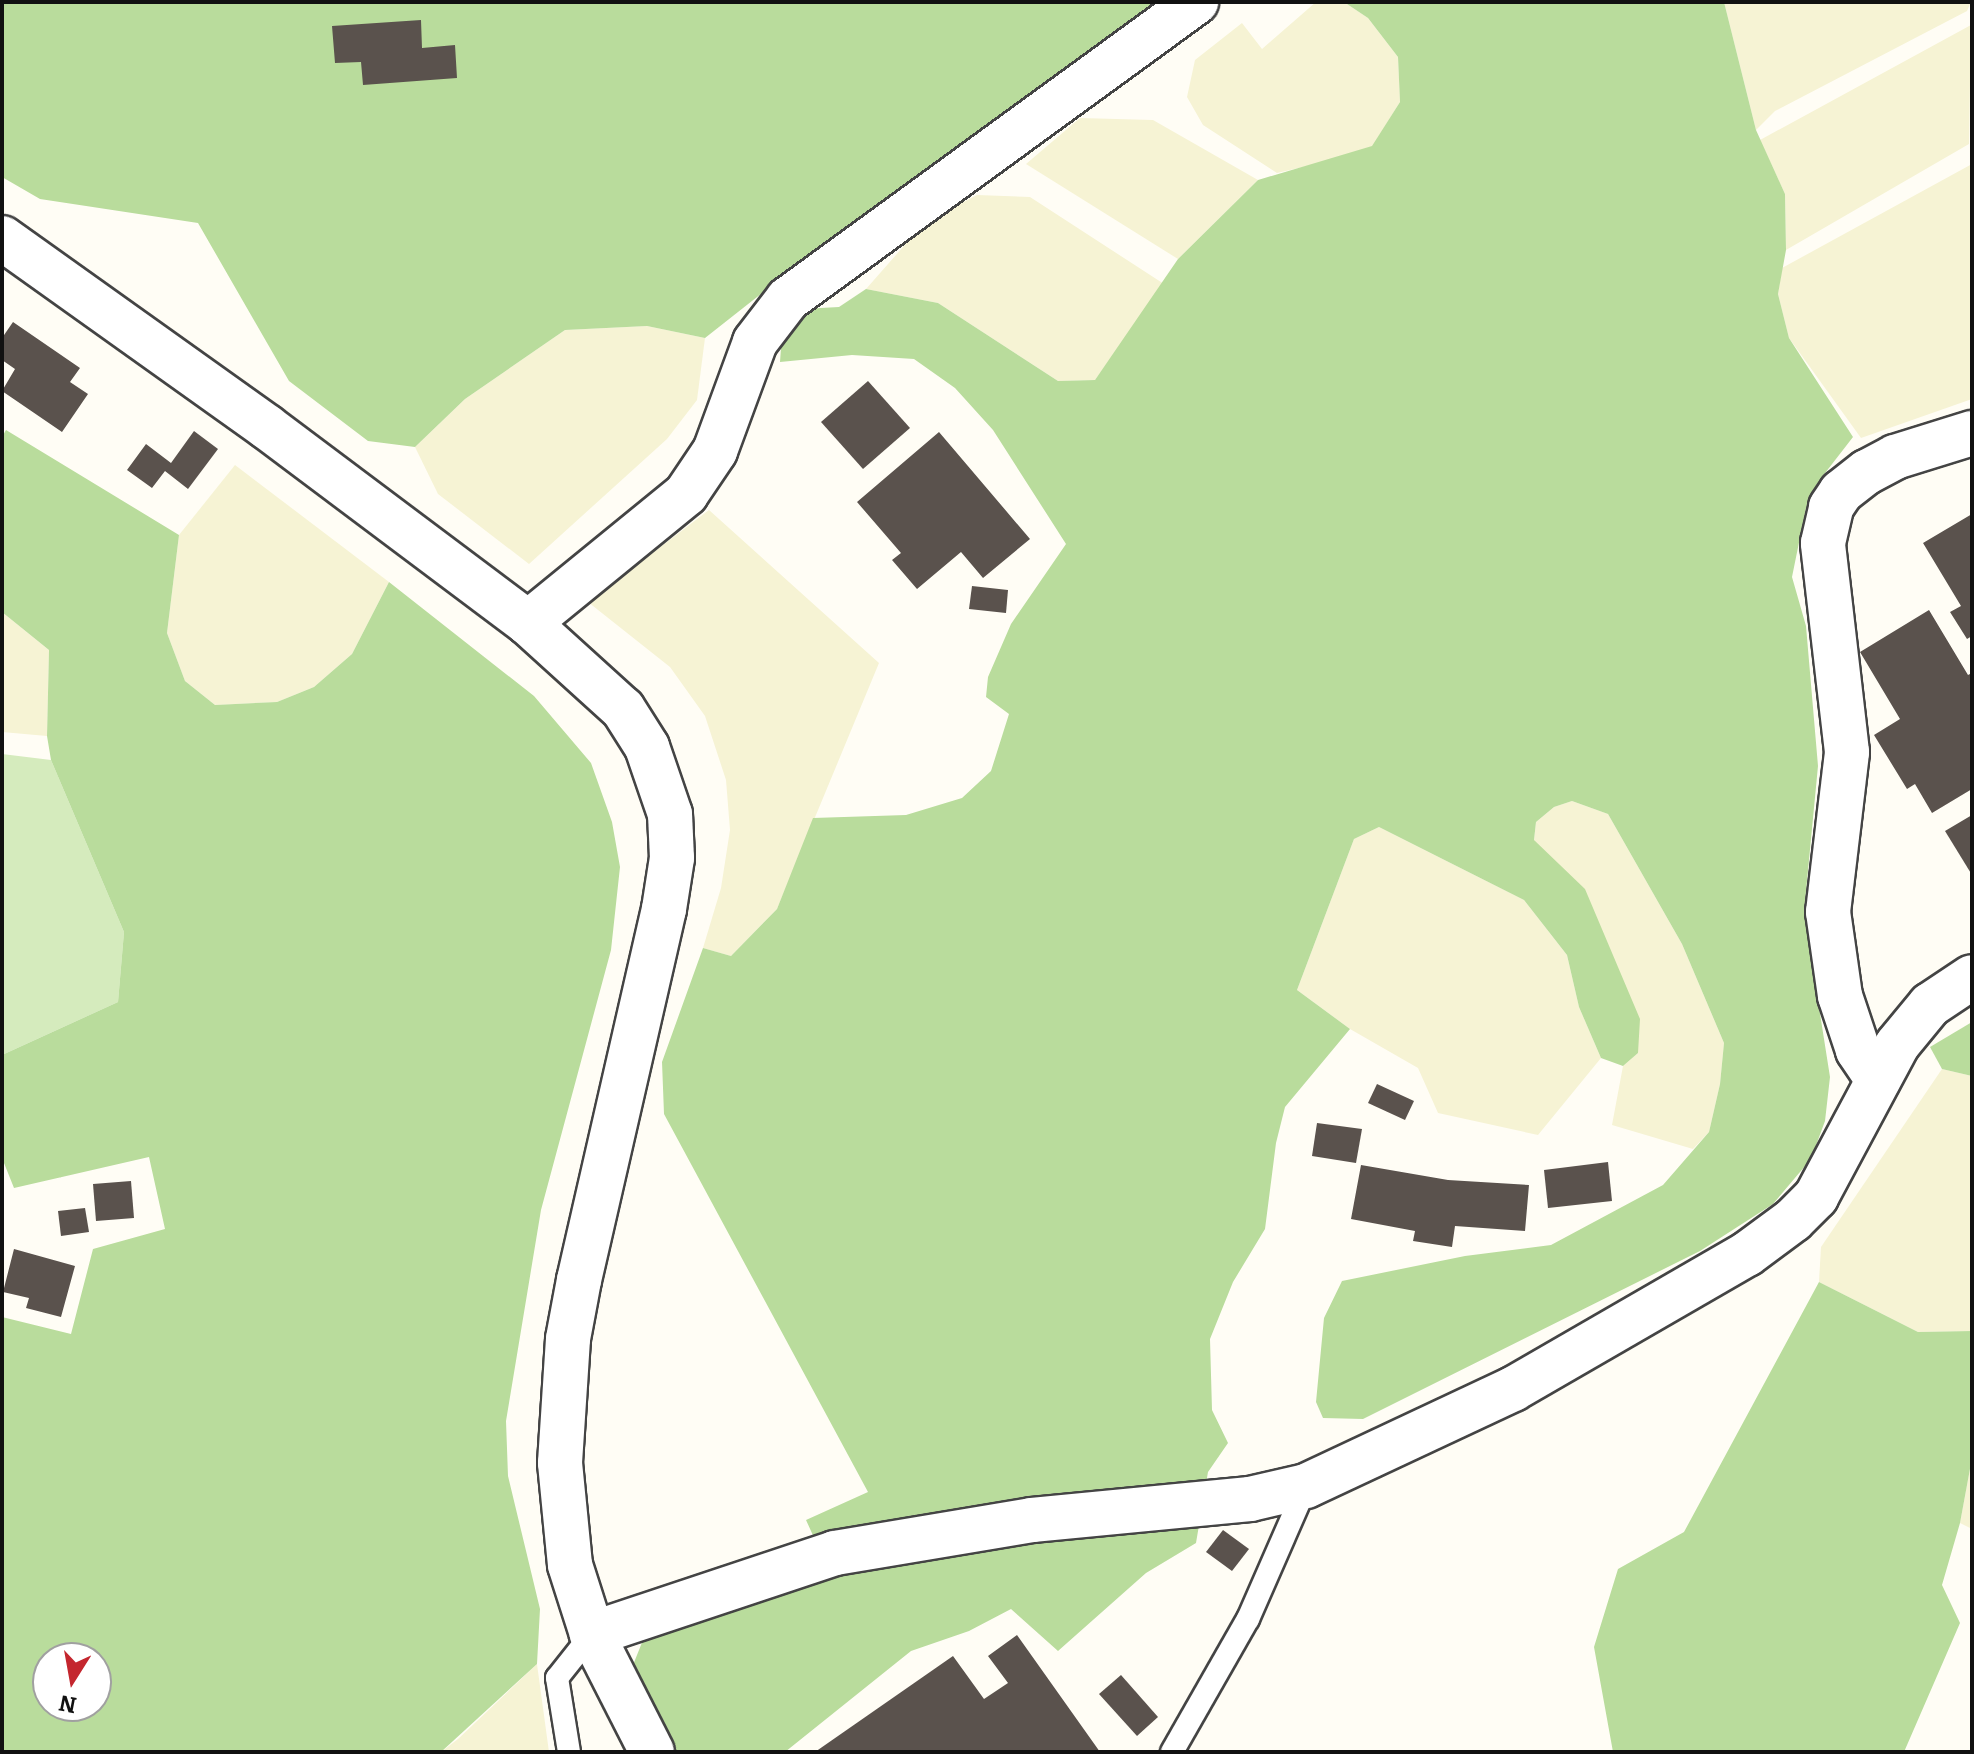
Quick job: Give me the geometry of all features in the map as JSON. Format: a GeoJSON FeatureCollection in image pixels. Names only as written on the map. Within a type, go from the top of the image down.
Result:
{"type":"FeatureCollection","features":[{"type":"Feature","properties":{"kind":"street"},"geometry":{"type":"LineString","coordinates":[[528,623],[686,494],[715,451],[755,342],[788,299],[1196,2]]}},
{"type":"Feature","properties":{"kind":"street"},"geometry":{"type":"LineString","coordinates":[[2,238],[267,427],[528,623],[623,709],[647,747],[670,814],[672,858],[664,909],[568,1339],[560,1463],[570,1565],[592,1634],[652,1752]]}},
{"type":"Feature","properties":{"kind":"street"},"geometry":{"type":"LineString","coordinates":[[1878,1080],[1858,1050],[1840,996],[1828,912],[1847,752],[1823,543],[1831,507],[1841,492],[1867,472],[1895,457],[1972,433]]}},
{"type":"Feature","properties":{"kind":"street"},"geometry":{"type":"LineString","coordinates":[[592,1634],[835,1553],[1032,1520],[1250,1499],[1306,1486],[1513,1389],[1747,1254],[1793,1220],[1816,1197],[1897,1045],[1930,1005],[1972,977]]}},
{"type":"Feature","properties":{"kind":"lane"},"geometry":{"type":"LineString","coordinates":[[1172,1752],[1248,1619],[1306,1486]]}},
{"type":"Feature","properties":{"kind":"lane"},"geometry":{"type":"LineString","coordinates":[[569,1752],[557,1678],[592,1634]]}},
{"type":"Feature","properties":{"kind":"shaded area"},"geometry":{"type":"Polygon","coordinates":[[[1316,2],[1344,2],[1368,18],[1398,57],[1400,102],[1372,147],[1277,173],[1203,125],[1187,97],[1195,60],[1242,23],[1262,49],[1316,2]]]}},
{"type":"Feature","properties":{"kind":"shaded area"},"geometry":{"type":"Polygon","coordinates":[[[1724,2],[1971,2],[1967,11],[1775,111],[1756,130],[1724,2]]]}},
{"type":"Feature","properties":{"kind":"shaded area"},"geometry":{"type":"Polygon","coordinates":[[[1971,25],[1969,144],[1786,250],[1785,194],[1760,140],[1971,25]]]}},
{"type":"Feature","properties":{"kind":"shaded area"},"geometry":{"type":"Polygon","coordinates":[[[1080,118],[1153,120],[1258,180],[1178,259],[1026,164],[1080,118]]]}},
{"type":"Feature","properties":{"kind":"shaded area"},"geometry":{"type":"Polygon","coordinates":[[[1972,164],[1972,399],[1861,438],[1789,338],[1778,294],[1782,268],[1972,164]]]}},
{"type":"Feature","properties":{"kind":"shaded area"},"geometry":{"type":"Polygon","coordinates":[[[977,195],[1030,197],[1164,284],[1095,380],[1058,381],[938,303],[866,289],[925,222],[977,195]]]}},
{"type":"Feature","properties":{"kind":"shaded area"},"geometry":{"type":"Polygon","coordinates":[[[647,326],[705,338],[697,400],[667,439],[529,564],[438,494],[415,447],[465,399],[565,330],[647,326]]]}},
{"type":"Feature","properties":{"kind":"shaded area"},"geometry":{"type":"Polygon","coordinates":[[[235,465],[389,582],[352,654],[314,687],[277,702],[215,705],[185,681],[167,633],[179,535],[235,465]]]}},
{"type":"Feature","properties":{"kind":"shaded area"},"geometry":{"type":"Polygon","coordinates":[[[709,510],[879,663],[777,909],[731,956],[703,948],[721,888],[730,830],[726,780],[705,716],[670,667],[588,602],[709,510]]]}},
{"type":"Feature","properties":{"kind":"shaded area"},"geometry":{"type":"Polygon","coordinates":[[[2,612],[49,650],[47,736],[2,732],[2,612]]]}},
{"type":"Feature","properties":{"kind":"shaded area"},"geometry":{"type":"Polygon","coordinates":[[[1572,801],[1608,814],[1682,944],[1724,1043],[1720,1084],[1709,1132],[1693,1149],[1612,1125],[1623,1066],[1638,1053],[1534,840],[1536,822],[1554,807],[1572,801]]]}},
{"type":"Feature","properties":{"kind":"shaded area"},"geometry":{"type":"Polygon","coordinates":[[[1379,827],[1524,900],[1567,955],[1579,1007],[1601,1058],[1538,1135],[1438,1113],[1418,1068],[1350,1029],[1297,990],[1354,839],[1379,827]]]}},
{"type":"Feature","properties":{"kind":"shaded area"},"geometry":{"type":"Polygon","coordinates":[[[1942,1069],[1972,1076],[1972,1331],[1918,1332],[1819,1282],[1821,1247],[1942,1069]]]}},
{"type":"Feature","properties":{"kind":"shaded area"},"geometry":{"type":"Polygon","coordinates":[[[1972,1458],[1972,1529],[1960,1523],[1972,1458]]]}},
{"type":"Feature","properties":{"kind":"shaded area"},"geometry":{"type":"Polygon","coordinates":[[[537,1664],[549,1752],[441,1752],[458,1739],[537,1664]]]}},
{"type":"Feature","properties":{"kind":"green space"},"geometry":{"type":"Polygon","coordinates":[[[2,2],[1171,2],[824,244],[705,338],[647,326],[565,330],[465,399],[415,447],[368,441],[289,381],[198,223],[40,199],[2,177],[2,2]]]}},
{"type":"Feature","properties":{"kind":"green space"},"geometry":{"type":"Polygon","coordinates":[[[1344,2],[1724,2],[1756,130],[1785,194],[1786,250],[1778,294],[1789,338],[1853,437],[1822,477],[1806,508],[1792,577],[1806,626],[1818,766],[1804,912],[1830,1077],[1825,1121],[1811,1159],[1773,1204],[1700,1251],[1363,1419],[1323,1418],[1316,1402],[1324,1318],[1342,1281],[1465,1256],[1551,1245],[1663,1185],[1709,1132],[1720,1084],[1724,1043],[1682,944],[1608,814],[1572,801],[1554,807],[1536,822],[1534,840],[1585,889],[1640,1019],[1638,1053],[1623,1066],[1601,1058],[1579,1007],[1567,955],[1524,900],[1379,827],[1354,839],[1297,990],[1350,1029],[1285,1107],[1276,1143],[1265,1229],[1233,1282],[1210,1339],[1212,1410],[1228,1443],[1208,1472],[1196,1543],[1146,1573],[1058,1651],[1011,1609],[969,1631],[911,1651],[785,1752],[672,1752],[633,1665],[647,1630],[831,1575],[806,1520],[868,1492],[664,1114],[662,1062],[703,948],[731,956],[777,909],[813,818],[906,815],[962,798],[991,771],[1009,714],[986,697],[988,677],[1011,624],[1066,544],[993,430],[955,388],[914,359],[852,355],[780,362],[782,334],[802,309],[839,307],[866,289],[938,303],[1058,381],[1095,380],[1178,259],[1258,180],[1372,146],[1400,102],[1398,57],[1368,18],[1344,2]]]}},
{"type":"Feature","properties":{"kind":"green space"},"geometry":{"type":"Polygon","coordinates":[[[6,430],[179,535],[167,633],[185,681],[215,705],[277,702],[314,687],[352,654],[389,582],[534,696],[591,763],[612,822],[620,867],[611,950],[541,1210],[506,1421],[508,1476],[540,1609],[537,1664],[441,1752],[2,1752],[2,1317],[71,1334],[93,1249],[165,1229],[149,1157],[14,1188],[2,1158],[2,1055],[118,1002],[124,932],[51,760],[47,736],[49,650],[2,612],[2,437],[6,430]]]}},
{"type":"Feature","properties":{"kind":"green space"},"geometry":{"type":"Polygon","coordinates":[[[2,754],[51,760],[124,932],[118,1002],[2,1055],[2,754]]]}},
{"type":"Feature","properties":{"kind":"green space"},"geometry":{"type":"Polygon","coordinates":[[[1972,1022],[1972,1076],[1942,1069],[1930,1047],[1972,1022]]]}},
{"type":"Feature","properties":{"kind":"green space"},"geometry":{"type":"Polygon","coordinates":[[[1819,1282],[1918,1332],[1972,1331],[1972,1458],[1960,1523],[1942,1585],[1960,1623],[1904,1752],[1613,1752],[1594,1647],[1618,1569],[1684,1532],[1819,1282]]]}},
{"type":"Feature","properties":{"kind":"building"},"geometry":{"type":"Polygon","coordinates":[[[421,20],[422,48],[455,45],[457,78],[363,85],[361,62],[335,63],[332,26],[421,20]]]}},
{"type":"Feature","properties":{"kind":"building"},"geometry":{"type":"Polygon","coordinates":[[[13,322],[80,368],[70,382],[88,394],[62,432],[2,391],[15,369],[2,360],[2,338],[13,322]]]}},
{"type":"Feature","properties":{"kind":"building"},"geometry":{"type":"Polygon","coordinates":[[[868,381],[910,428],[863,469],[821,422],[868,381]]]}},
{"type":"Feature","properties":{"kind":"building"},"geometry":{"type":"Polygon","coordinates":[[[194,431],[218,449],[188,489],[165,471],[152,488],[127,470],[146,444],[171,463],[194,431]]]}},
{"type":"Feature","properties":{"kind":"building"},"geometry":{"type":"Polygon","coordinates":[[[939,432],[1030,539],[983,578],[961,552],[917,589],[892,560],[901,553],[857,502],[939,432]]]}},
{"type":"Feature","properties":{"kind":"building"},"geometry":{"type":"Polygon","coordinates":[[[1972,514],[1972,636],[1967,639],[1950,612],[1961,606],[1923,543],[1972,514]]]}},
{"type":"Feature","properties":{"kind":"building"},"geometry":{"type":"Polygon","coordinates":[[[972,586],[1008,590],[1006,613],[969,609],[972,586]]]}},
{"type":"Feature","properties":{"kind":"building"},"geometry":{"type":"Polygon","coordinates":[[[1929,610],[1968,675],[1972,673],[1972,789],[1932,813],[1915,784],[1907,789],[1874,735],[1900,719],[1860,652],[1929,610]]]}},
{"type":"Feature","properties":{"kind":"building"},"geometry":{"type":"Polygon","coordinates":[[[1972,815],[1972,875],[1945,831],[1972,815]]]}},
{"type":"Feature","properties":{"kind":"building"},"geometry":{"type":"Polygon","coordinates":[[[1377,1084],[1414,1101],[1405,1120],[1368,1103],[1377,1084]]]}},
{"type":"Feature","properties":{"kind":"building"},"geometry":{"type":"Polygon","coordinates":[[[1317,1123],[1362,1129],[1356,1163],[1312,1156],[1317,1123]]]}},
{"type":"Feature","properties":{"kind":"building"},"geometry":{"type":"Polygon","coordinates":[[[1608,1162],[1612,1201],[1548,1208],[1544,1170],[1608,1162]]]}},
{"type":"Feature","properties":{"kind":"building"},"geometry":{"type":"Polygon","coordinates":[[[1361,1165],[1448,1180],[1529,1185],[1525,1231],[1455,1226],[1452,1247],[1413,1241],[1415,1231],[1351,1219],[1361,1165]]]}},
{"type":"Feature","properties":{"kind":"building"},"geometry":{"type":"Polygon","coordinates":[[[131,1181],[134,1218],[96,1221],[93,1184],[131,1181]]]}},
{"type":"Feature","properties":{"kind":"building"},"geometry":{"type":"Polygon","coordinates":[[[85,1208],[89,1232],[61,1236],[58,1211],[85,1208]]]}},
{"type":"Feature","properties":{"kind":"building"},"geometry":{"type":"Polygon","coordinates":[[[14,1249],[75,1266],[61,1317],[26,1308],[29,1298],[3,1292],[14,1249]]]}},
{"type":"Feature","properties":{"kind":"building"},"geometry":{"type":"Polygon","coordinates":[[[1223,1530],[1249,1549],[1232,1571],[1206,1552],[1223,1530]]]}},
{"type":"Feature","properties":{"kind":"building"},"geometry":{"type":"Polygon","coordinates":[[[1017,1635],[1100,1752],[815,1752],[953,1656],[984,1699],[1008,1683],[988,1656],[1017,1635]]]}},
{"type":"Feature","properties":{"kind":"building"},"geometry":{"type":"Polygon","coordinates":[[[1121,1675],[1158,1717],[1137,1736],[1099,1694],[1121,1675]]]}}]}
